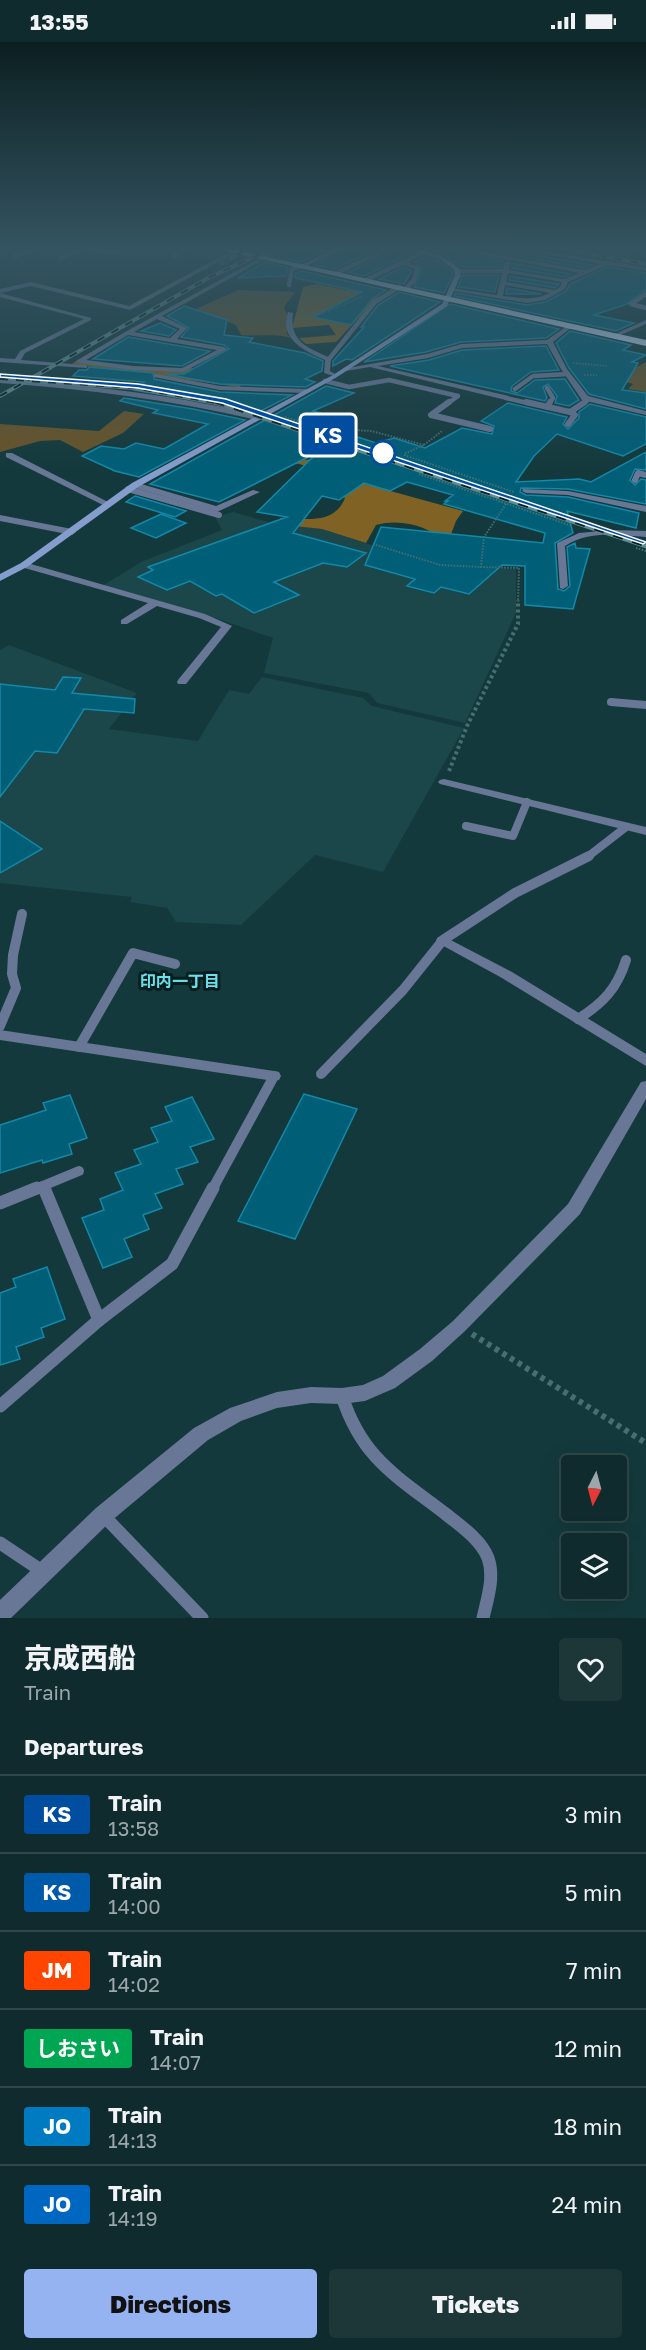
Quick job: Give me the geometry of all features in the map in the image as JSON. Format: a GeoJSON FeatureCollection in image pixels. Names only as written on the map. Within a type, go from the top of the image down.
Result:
{"type":"FeatureCollection","features":[{"type":"Feature","properties":{"kind":"highway"},"geometry":{"type":"LineString","coordinates":[[559,324],[646,343]]}},
{"type":"Feature","properties":{"kind":"highway"},"geometry":{"type":"LineString","coordinates":[[616,335],[646,337]]}},
{"type":"Feature","properties":{"kind":"street"},"geometry":{"type":"LineString","coordinates":[[17,361],[22,352],[80,324]]}},
{"type":"Feature","properties":{"kind":"street"},"geometry":{"type":"LineString","coordinates":[[127,333],[224,349],[183,370],[133,368],[79,361],[127,333],[145,324]]}},
{"type":"Feature","properties":{"kind":"street"},"geometry":{"type":"LineString","coordinates":[[171,340],[184,328],[173,324]]}},
{"type":"Feature","properties":{"kind":"street"},"geometry":{"type":"LineString","coordinates":[[289,324],[292,337],[298,344],[329,359],[326,372],[335,376]]}},
{"type":"Feature","properties":{"kind":"street"},"geometry":{"type":"LineString","coordinates":[[0,578],[24,565],[72,532],[132,487],[335,376],[416,324]]}},
{"type":"Feature","properties":{"kind":"street"},"geometry":{"type":"LineString","coordinates":[[616,335],[642,324]]}},
{"type":"Feature","properties":{"kind":"street"},"geometry":{"type":"LineString","coordinates":[[345,369],[428,356],[461,346],[549,342],[570,326]]}},
{"type":"Feature","properties":{"kind":"street"},"geometry":{"type":"LineString","coordinates":[[549,342],[560,363],[588,400],[646,413]]}},
{"type":"Feature","properties":{"kind":"street"},"geometry":{"type":"LineString","coordinates":[[0,360],[66,364],[177,378],[220,388],[307,391]]}},
{"type":"Feature","properties":{"kind":"street"},"geometry":{"type":"LineString","coordinates":[[367,366],[506,398]]}},
{"type":"Feature","properties":{"kind":"street"},"geometry":{"type":"LineString","coordinates":[[1,381],[100,388],[165,396],[257,418]]}},
{"type":"Feature","properties":{"kind":"street"},"geometry":{"type":"LineString","coordinates":[[9,455],[108,504]]}},
{"type":"Feature","properties":{"kind":"street"},"geometry":{"type":"LineString","coordinates":[[132,487],[217,509],[256,492]]}},
{"type":"Feature","properties":{"kind":"street"},"geometry":{"type":"LineString","coordinates":[[526,491],[568,493],[646,509]]}},
{"type":"Feature","properties":{"kind":"street"},"geometry":{"type":"LineString","coordinates":[[0,518],[72,532]]}},
{"type":"Feature","properties":{"kind":"street"},"geometry":{"type":"LineString","coordinates":[[563,586],[560,545],[567,539],[593,533],[646,534]]}},
{"type":"Feature","properties":{"kind":"street"},"geometry":{"type":"LineString","coordinates":[[24,565],[202,616],[227,626],[182,682]]}},
{"type":"Feature","properties":{"kind":"street"},"geometry":{"type":"LineString","coordinates":[[124,622],[154,603]]}},
{"type":"Feature","properties":{"kind":"street"},"geometry":{"type":"LineString","coordinates":[[444,782],[646,831]]}},
{"type":"Feature","properties":{"kind":"street"},"geometry":{"type":"LineString","coordinates":[[443,940],[646,1061]]}},
{"type":"Feature","properties":{"kind":"street"},"geometry":{"type":"LineString","coordinates":[[0,1035],[274,1076]]}},
{"type":"Feature","properties":{"kind":"street"},"geometry":{"type":"LineString","coordinates":[[0,1614],[42,1571],[104,1515],[201,1434],[236,1414],[276,1400],[311,1395],[342,1396],[365,1393],[389,1382],[459,1326],[574,1209],[646,1086]]}},
{"type":"Feature","properties":{"kind":"lane"},"geometry":{"type":"LineString","coordinates":[[329,359],[358,324]]}},
{"type":"Feature","properties":{"kind":"lane"},"geometry":{"type":"LineString","coordinates":[[515,388],[533,376],[568,374]]}},
{"type":"Feature","properties":{"kind":"lane"},"geometry":{"type":"LineString","coordinates":[[325,381],[349,387],[357,382],[380,384],[389,380],[458,396],[431,415],[490,429]]}},
{"type":"Feature","properties":{"kind":"lane"},"geometry":{"type":"LineString","coordinates":[[547,388],[553,398],[547,407]]}},
{"type":"Feature","properties":{"kind":"lane"},"geometry":{"type":"LineString","coordinates":[[506,398],[570,412],[575,416],[568,424]]}},
{"type":"Feature","properties":{"kind":"lane"},"geometry":{"type":"LineString","coordinates":[[570,412],[588,400]]}},
{"type":"Feature","properties":{"kind":"lane"},"geometry":{"type":"LineString","coordinates":[[635,480],[638,473],[646,475]]}},
{"type":"Feature","properties":{"kind":"lane"},"geometry":{"type":"LineString","coordinates":[[132,487],[219,515]]}},
{"type":"Feature","properties":{"kind":"lane"},"geometry":{"type":"LineString","coordinates":[[611,702],[646,705]]}},
{"type":"Feature","properties":{"kind":"lane"},"geometry":{"type":"LineString","coordinates":[[466,826],[513,836],[527,802]]}},
{"type":"Feature","properties":{"kind":"lane"},"geometry":{"type":"LineString","coordinates":[[321,1074],[403,990],[443,940],[515,893],[594,854],[626,827]]}},
{"type":"Feature","properties":{"kind":"lane"},"geometry":{"type":"LineString","coordinates":[[0,1026],[16,988],[12,974],[13,955],[22,914]]}},
{"type":"Feature","properties":{"kind":"lane"},"geometry":{"type":"LineString","coordinates":[[79,1047],[133,953],[175,964]]}},
{"type":"Feature","properties":{"kind":"lane"},"geometry":{"type":"LineString","coordinates":[[578,1019],[606,1001],[617,989],[626,960]]}},
{"type":"Feature","properties":{"kind":"lane"},"geometry":{"type":"LineString","coordinates":[[0,1406],[99,1320],[172,1264],[274,1076]]}},
{"type":"Feature","properties":{"kind":"lane"},"geometry":{"type":"LineString","coordinates":[[0,1203],[79,1171]]}},
{"type":"Feature","properties":{"kind":"lane"},"geometry":{"type":"LineString","coordinates":[[43,1186],[99,1320]]}},
{"type":"Feature","properties":{"kind":"lane"},"geometry":{"type":"LineString","coordinates":[[342,1396],[350,1424],[374,1458],[462,1528],[488,1557],[491,1580],[483,1618]]}},
{"type":"Feature","properties":{"kind":"lane"},"geometry":{"type":"LineString","coordinates":[[104,1515],[202,1618]]}},
{"type":"Feature","properties":{"kind":"lane"},"geometry":{"type":"LineString","coordinates":[[0,1543],[42,1571]]}},
{"type":"Feature","properties":{"kind":"path"},"geometry":{"type":"LineString","coordinates":[[560,363],[607,366]]}},
{"type":"Feature","properties":{"kind":"path"},"geometry":{"type":"LineString","coordinates":[[276,413],[319,428],[370,431],[424,445],[404,454],[515,492],[526,491]]}},
{"type":"Feature","properties":{"kind":"path"},"geometry":{"type":"LineString","coordinates":[[419,474],[593,533]]}},
{"type":"Feature","properties":{"kind":"path"},"geometry":{"type":"LineString","coordinates":[[481,567],[484,537],[506,504]]}},
{"type":"Feature","properties":{"kind":"path"},"geometry":{"type":"LineString","coordinates":[[373,544],[440,566],[519,568],[518,624],[467,726],[444,782]]}},
{"type":"Feature","properties":{"kind":"path"},"geometry":{"type":"LineString","coordinates":[[635,548],[646,551]]}},
{"type":"Feature","properties":{"kind":"path"},"geometry":{"type":"LineString","coordinates":[[459,1326],[646,1443]]}},
{"type":"Feature","properties":{"kind":"shaded area"},"geometry":{"type":"Polygon","coordinates":[[[232,324],[288,324],[287,334],[291,338],[241,335],[236,325],[232,324]]]}},
{"type":"Feature","properties":{"kind":"shaded area"},"geometry":{"type":"Polygon","coordinates":[[[293,324],[353,324],[336,342],[306,344],[299,338],[336,335],[329,325],[292,328],[293,324]]]}},
{"type":"Feature","properties":{"kind":"shaded area"},"geometry":{"type":"Polygon","coordinates":[[[76,361],[133,369],[191,368],[246,381],[239,387],[72,364],[76,361]]]}},
{"type":"Feature","properties":{"kind":"shaded area"},"geometry":{"type":"Polygon","coordinates":[[[646,362],[646,392],[628,389],[633,384],[606,376],[612,363],[635,368],[646,362]]]}},
{"type":"Feature","properties":{"kind":"shaded area"},"geometry":{"type":"Polygon","coordinates":[[[124,411],[144,414],[123,433],[83,452],[60,440],[40,441],[0,452],[0,424],[99,431],[124,411]]]}},
{"type":"Feature","properties":{"kind":"shaded area"},"geometry":{"type":"Polygon","coordinates":[[[298,459],[331,461],[365,484],[463,511],[456,521],[447,545],[424,528],[405,523],[376,525],[366,543],[322,529],[276,524],[281,518],[326,517],[340,507],[345,498],[311,467],[295,463],[298,459]]]}},
{"type":"Feature","properties":{"kind":"shaded area"},"geometry":{"type":"Polygon","coordinates":[[[233,512],[272,523],[322,529],[439,567],[516,569],[516,613],[465,723],[377,703],[369,693],[264,673],[273,638],[204,614],[102,586],[141,562],[222,530],[215,517],[233,512]]]}},
{"type":"Feature","properties":{"kind":"shaded area"},"geometry":{"type":"Polygon","coordinates":[[[9,645],[137,693],[109,729],[198,741],[229,690],[249,694],[262,677],[363,698],[372,706],[464,728],[383,872],[315,855],[241,925],[176,922],[167,908],[130,902],[132,897],[0,883],[0,650],[9,645]]]}},
{"type":"Feature","properties":{"kind":"building"},"geometry":{"type":"Polygon","coordinates":[[[159,324],[176,330],[169,336],[141,331],[159,324]]]}},
{"type":"Feature","properties":{"kind":"building"},"geometry":{"type":"Polygon","coordinates":[[[181,324],[226,324],[224,335],[253,338],[249,342],[305,353],[323,361],[322,371],[305,379],[315,382],[306,387],[220,384],[166,374],[184,374],[229,349],[224,345],[181,337],[189,328],[181,324]]]}},
{"type":"Feature","properties":{"kind":"building"},"geometry":{"type":"Polygon","coordinates":[[[364,324],[407,324],[352,360],[346,359],[333,366],[333,361],[364,327],[361,327],[364,324]]]}},
{"type":"Feature","properties":{"kind":"building"},"geometry":{"type":"Polygon","coordinates":[[[421,324],[535,324],[559,329],[546,338],[461,342],[426,352],[364,362],[421,324]]]}},
{"type":"Feature","properties":{"kind":"building"},"geometry":{"type":"Polygon","coordinates":[[[582,324],[633,324],[616,331],[582,324]]]}},
{"type":"Feature","properties":{"kind":"building"},"geometry":{"type":"Polygon","coordinates":[[[570,331],[631,345],[623,350],[646,355],[632,362],[638,363],[622,390],[646,393],[646,409],[589,394],[569,368],[556,343],[570,331]]]}},
{"type":"Feature","properties":{"kind":"building"},"geometry":{"type":"Polygon","coordinates":[[[128,337],[210,351],[182,366],[93,359],[128,337]]]}},
{"type":"Feature","properties":{"kind":"building"},"geometry":{"type":"Polygon","coordinates":[[[546,346],[559,370],[531,372],[512,386],[511,391],[517,393],[535,380],[565,379],[579,400],[569,406],[555,403],[557,396],[548,384],[543,387],[547,398],[545,401],[390,366],[429,360],[462,350],[546,346]]]}},
{"type":"Feature","properties":{"kind":"building"},"geometry":{"type":"Polygon","coordinates":[[[89,367],[153,373],[154,379],[220,392],[292,395],[257,413],[231,406],[134,390],[144,382],[73,376],[79,370],[87,370],[89,367]]]}},
{"type":"Feature","properties":{"kind":"building"},"geometry":{"type":"Polygon","coordinates":[[[326,386],[354,393],[313,411],[338,418],[332,421],[337,422],[327,427],[376,443],[394,438],[425,448],[462,428],[492,434],[494,426],[481,421],[508,403],[567,417],[563,424],[568,429],[579,418],[579,412],[590,404],[646,417],[646,444],[623,456],[557,434],[534,456],[516,482],[579,479],[591,482],[646,452],[646,470],[635,469],[630,480],[635,485],[641,479],[646,480],[646,504],[568,489],[521,488],[520,492],[526,495],[568,497],[639,513],[636,528],[567,511],[573,533],[555,543],[558,589],[564,591],[570,586],[567,547],[575,543],[576,548],[590,549],[573,609],[525,605],[525,566],[502,565],[469,594],[441,587],[434,593],[407,586],[415,579],[365,565],[381,527],[543,543],[545,533],[444,504],[453,495],[407,482],[390,491],[364,483],[339,500],[322,496],[293,533],[366,553],[347,567],[323,563],[274,582],[299,595],[254,613],[222,594],[216,596],[190,581],[167,590],[138,577],[153,570],[148,567],[287,517],[257,512],[318,452],[219,502],[150,484],[326,386]]]}},
{"type":"Feature","properties":{"kind":"building"},"geometry":{"type":"Polygon","coordinates":[[[124,398],[245,420],[139,477],[115,471],[82,456],[101,446],[124,449],[136,443],[164,449],[208,424],[153,413],[158,410],[120,401],[124,398]]]}},
{"type":"Feature","properties":{"kind":"building"},"geometry":{"type":"Polygon","coordinates":[[[135,496],[186,511],[175,517],[126,502],[135,496]]]}},
{"type":"Feature","properties":{"kind":"building"},"geometry":{"type":"Polygon","coordinates":[[[161,514],[186,523],[156,538],[131,528],[161,514]]]}},
{"type":"Feature","properties":{"kind":"building"},"geometry":{"type":"Polygon","coordinates":[[[63,677],[81,678],[72,693],[135,699],[134,713],[84,709],[57,753],[35,751],[0,797],[0,684],[55,690],[63,677]]]}},
{"type":"Feature","properties":{"kind":"building"},"geometry":{"type":"Polygon","coordinates":[[[0,821],[42,849],[0,873],[0,821]]]}},
{"type":"Feature","properties":{"kind":"building"},"geometry":{"type":"Polygon","coordinates":[[[304,1094],[357,1109],[295,1239],[238,1221],[304,1094]]]}},
{"type":"Feature","properties":{"kind":"building"},"geometry":{"type":"Polygon","coordinates":[[[70,1095],[87,1138],[69,1144],[72,1154],[43,1163],[42,1160],[0,1173],[0,1125],[46,1110],[43,1103],[70,1095]]]}},
{"type":"Feature","properties":{"kind":"building"},"geometry":{"type":"Polygon","coordinates":[[[192,1097],[214,1139],[190,1147],[198,1162],[176,1169],[183,1184],[155,1194],[162,1208],[143,1215],[149,1229],[124,1239],[132,1257],[103,1268],[82,1218],[104,1210],[100,1199],[123,1190],[115,1173],[141,1164],[134,1150],[158,1142],[151,1128],[172,1121],[165,1107],[192,1097]]]}},
{"type":"Feature","properties":{"kind":"building"},"geometry":{"type":"Polygon","coordinates":[[[47,1267],[65,1319],[41,1328],[44,1337],[16,1347],[20,1359],[0,1365],[0,1293],[16,1287],[13,1279],[47,1267]]]}},
{"type":"Feature","properties":{"kind":"railway"},"geometry":{"type":"LineString","coordinates":[[27,381],[128,324]]}},
{"type":"Feature","properties":{"kind":"railway"},"geometry":{"type":"LineString","coordinates":[[0,379],[27,381]]}},
{"type":"Feature","properties":{"kind":"railway"},"geometry":{"type":"LineString","coordinates":[[0,396],[27,381]]}},
{"type":"Feature","properties":{"kind":"railway"},"geometry":{"type":"LineString","coordinates":[[27,381],[134,388],[221,404]]}},
{"type":"Feature","properties":{"kind":"railway"},"geometry":{"type":"LineString","coordinates":[[215,402],[221,404]]}},
{"type":"Feature","properties":{"kind":"railway"},"geometry":{"type":"LineString","coordinates":[[221,404],[646,546]]}},
{"type":"Feature","properties":{"kind":"train","name":"KS"},"geometry":{"type":"LineString","coordinates":[[0,376],[138,386],[223,401],[646,542]]}},
{"type":"Feature","properties":{"kind":"district","name":"印内一丁目"},"geometry":{"type":"Point","coordinates":[180,981]}}]}
